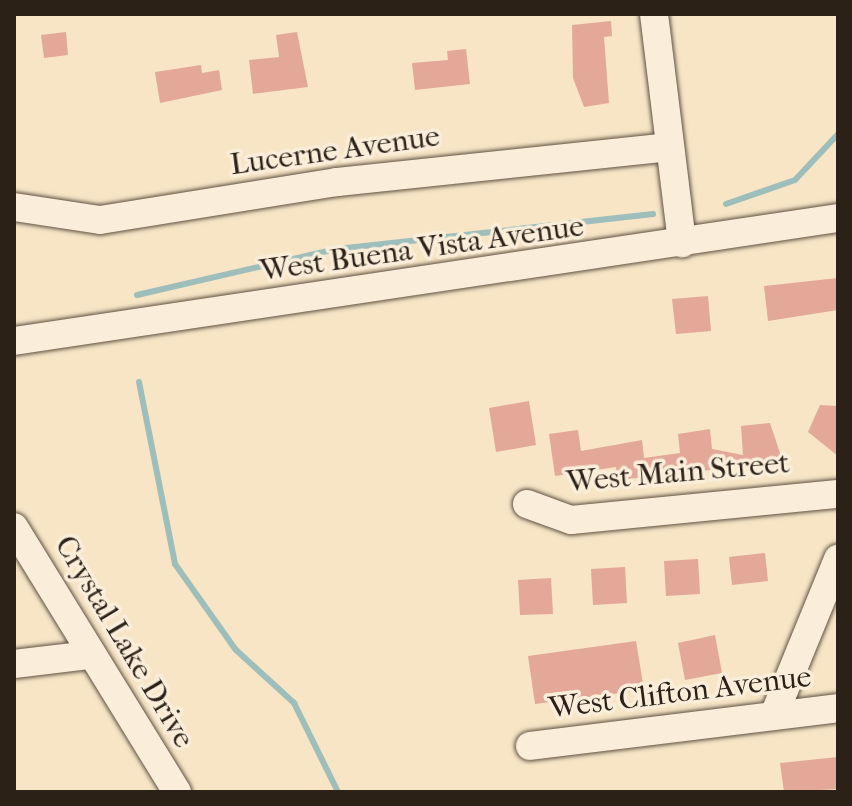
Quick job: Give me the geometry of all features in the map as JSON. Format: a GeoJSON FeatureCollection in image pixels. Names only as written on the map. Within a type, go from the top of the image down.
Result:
{"type":"FeatureCollection","features":[{"type":"Feature","properties":{"kind":"street"},"geometry":{"type":"LineString","coordinates":[[654,14],[682,243]]}},
{"type":"Feature","properties":{"kind":"street","name":"Lucerne Avenue"},"geometry":{"type":"LineString","coordinates":[[14,207],[100,220],[337,182],[668,147]]}},
{"type":"Feature","properties":{"kind":"street","name":"West Buena Vista Avenue"},"geometry":{"type":"LineString","coordinates":[[14,341],[838,218]]}},
{"type":"Feature","properties":{"kind":"street","name":"West Main Street"},"geometry":{"type":"LineString","coordinates":[[527,504],[571,520],[838,494]]}},
{"type":"Feature","properties":{"kind":"street","name":"Crystal Lake Drive"},"geometry":{"type":"LineString","coordinates":[[14,527],[177,792]]}},
{"type":"Feature","properties":{"kind":"street"},"geometry":{"type":"LineString","coordinates":[[774,715],[838,559]]}},
{"type":"Feature","properties":{"kind":"street"},"geometry":{"type":"LineString","coordinates":[[14,664],[90,655]]}},
{"type":"Feature","properties":{"kind":"street","name":"West Clifton Avenue"},"geometry":{"type":"LineString","coordinates":[[530,746],[838,708]]}},
{"type":"Feature","properties":{"kind":"building"},"geometry":{"type":"Polygon","coordinates":[[[611,21],[612,36],[604,37],[609,103],[584,107],[573,78],[572,25],[611,21]]]}},
{"type":"Feature","properties":{"kind":"building"},"geometry":{"type":"Polygon","coordinates":[[[66,32],[68,55],[44,58],[41,35],[66,32]]]}},
{"type":"Feature","properties":{"kind":"building"},"geometry":{"type":"Polygon","coordinates":[[[297,32],[308,87],[253,94],[249,60],[279,57],[276,35],[297,32]]]}},
{"type":"Feature","properties":{"kind":"building"},"geometry":{"type":"Polygon","coordinates":[[[466,49],[470,84],[415,90],[412,63],[448,60],[447,51],[466,49]]]}},
{"type":"Feature","properties":{"kind":"building"},"geometry":{"type":"Polygon","coordinates":[[[201,65],[202,73],[219,70],[222,90],[160,103],[155,72],[201,65]]]}},
{"type":"Feature","properties":{"kind":"building"},"geometry":{"type":"Polygon","coordinates":[[[838,278],[838,310],[768,321],[764,286],[838,278]]]}},
{"type":"Feature","properties":{"kind":"building"},"geometry":{"type":"Polygon","coordinates":[[[708,296],[711,331],[676,334],[672,299],[708,296]]]}},
{"type":"Feature","properties":{"kind":"building"},"geometry":{"type":"Polygon","coordinates":[[[529,401],[536,445],[496,452],[489,408],[529,401]]]}},
{"type":"Feature","properties":{"kind":"building"},"geometry":{"type":"Polygon","coordinates":[[[820,405],[838,406],[838,456],[808,432],[820,405]]]}},
{"type":"Feature","properties":{"kind":"building"},"geometry":{"type":"Polygon","coordinates":[[[770,423],[783,462],[618,480],[616,467],[555,476],[549,434],[578,430],[581,451],[642,440],[644,458],[680,453],[678,434],[710,429],[712,449],[743,455],[741,426],[770,423]]]}},
{"type":"Feature","properties":{"kind":"building"},"geometry":{"type":"Polygon","coordinates":[[[765,553],[768,581],[732,585],[729,557],[765,553]]]}},
{"type":"Feature","properties":{"kind":"building"},"geometry":{"type":"Polygon","coordinates":[[[698,559],[700,594],[666,596],[664,561],[698,559]]]}},
{"type":"Feature","properties":{"kind":"building"},"geometry":{"type":"Polygon","coordinates":[[[625,567],[627,603],[593,605],[591,569],[625,567]]]}},
{"type":"Feature","properties":{"kind":"building"},"geometry":{"type":"Polygon","coordinates":[[[551,578],[553,614],[520,615],[518,580],[551,578]]]}},
{"type":"Feature","properties":{"kind":"building"},"geometry":{"type":"Polygon","coordinates":[[[715,635],[722,673],[685,680],[678,643],[715,635]]]}},
{"type":"Feature","properties":{"kind":"building"},"geometry":{"type":"Polygon","coordinates":[[[636,641],[644,690],[535,704],[528,656],[636,641]]]}},
{"type":"Feature","properties":{"kind":"building"},"geometry":{"type":"Polygon","coordinates":[[[838,757],[838,789],[784,792],[780,763],[838,757]]]}},
{"type":"Feature","properties":{"kind":"waterway"},"geometry":{"type":"LineString","coordinates":[[726,204],[795,180],[838,134]]}},
{"type":"Feature","properties":{"kind":"waterway"},"geometry":{"type":"LineString","coordinates":[[137,295],[337,249],[653,214]]}},
{"type":"Feature","properties":{"kind":"waterway"},"geometry":{"type":"LineString","coordinates":[[139,382],[175,564],[236,650],[294,703],[338,792]]}}]}
